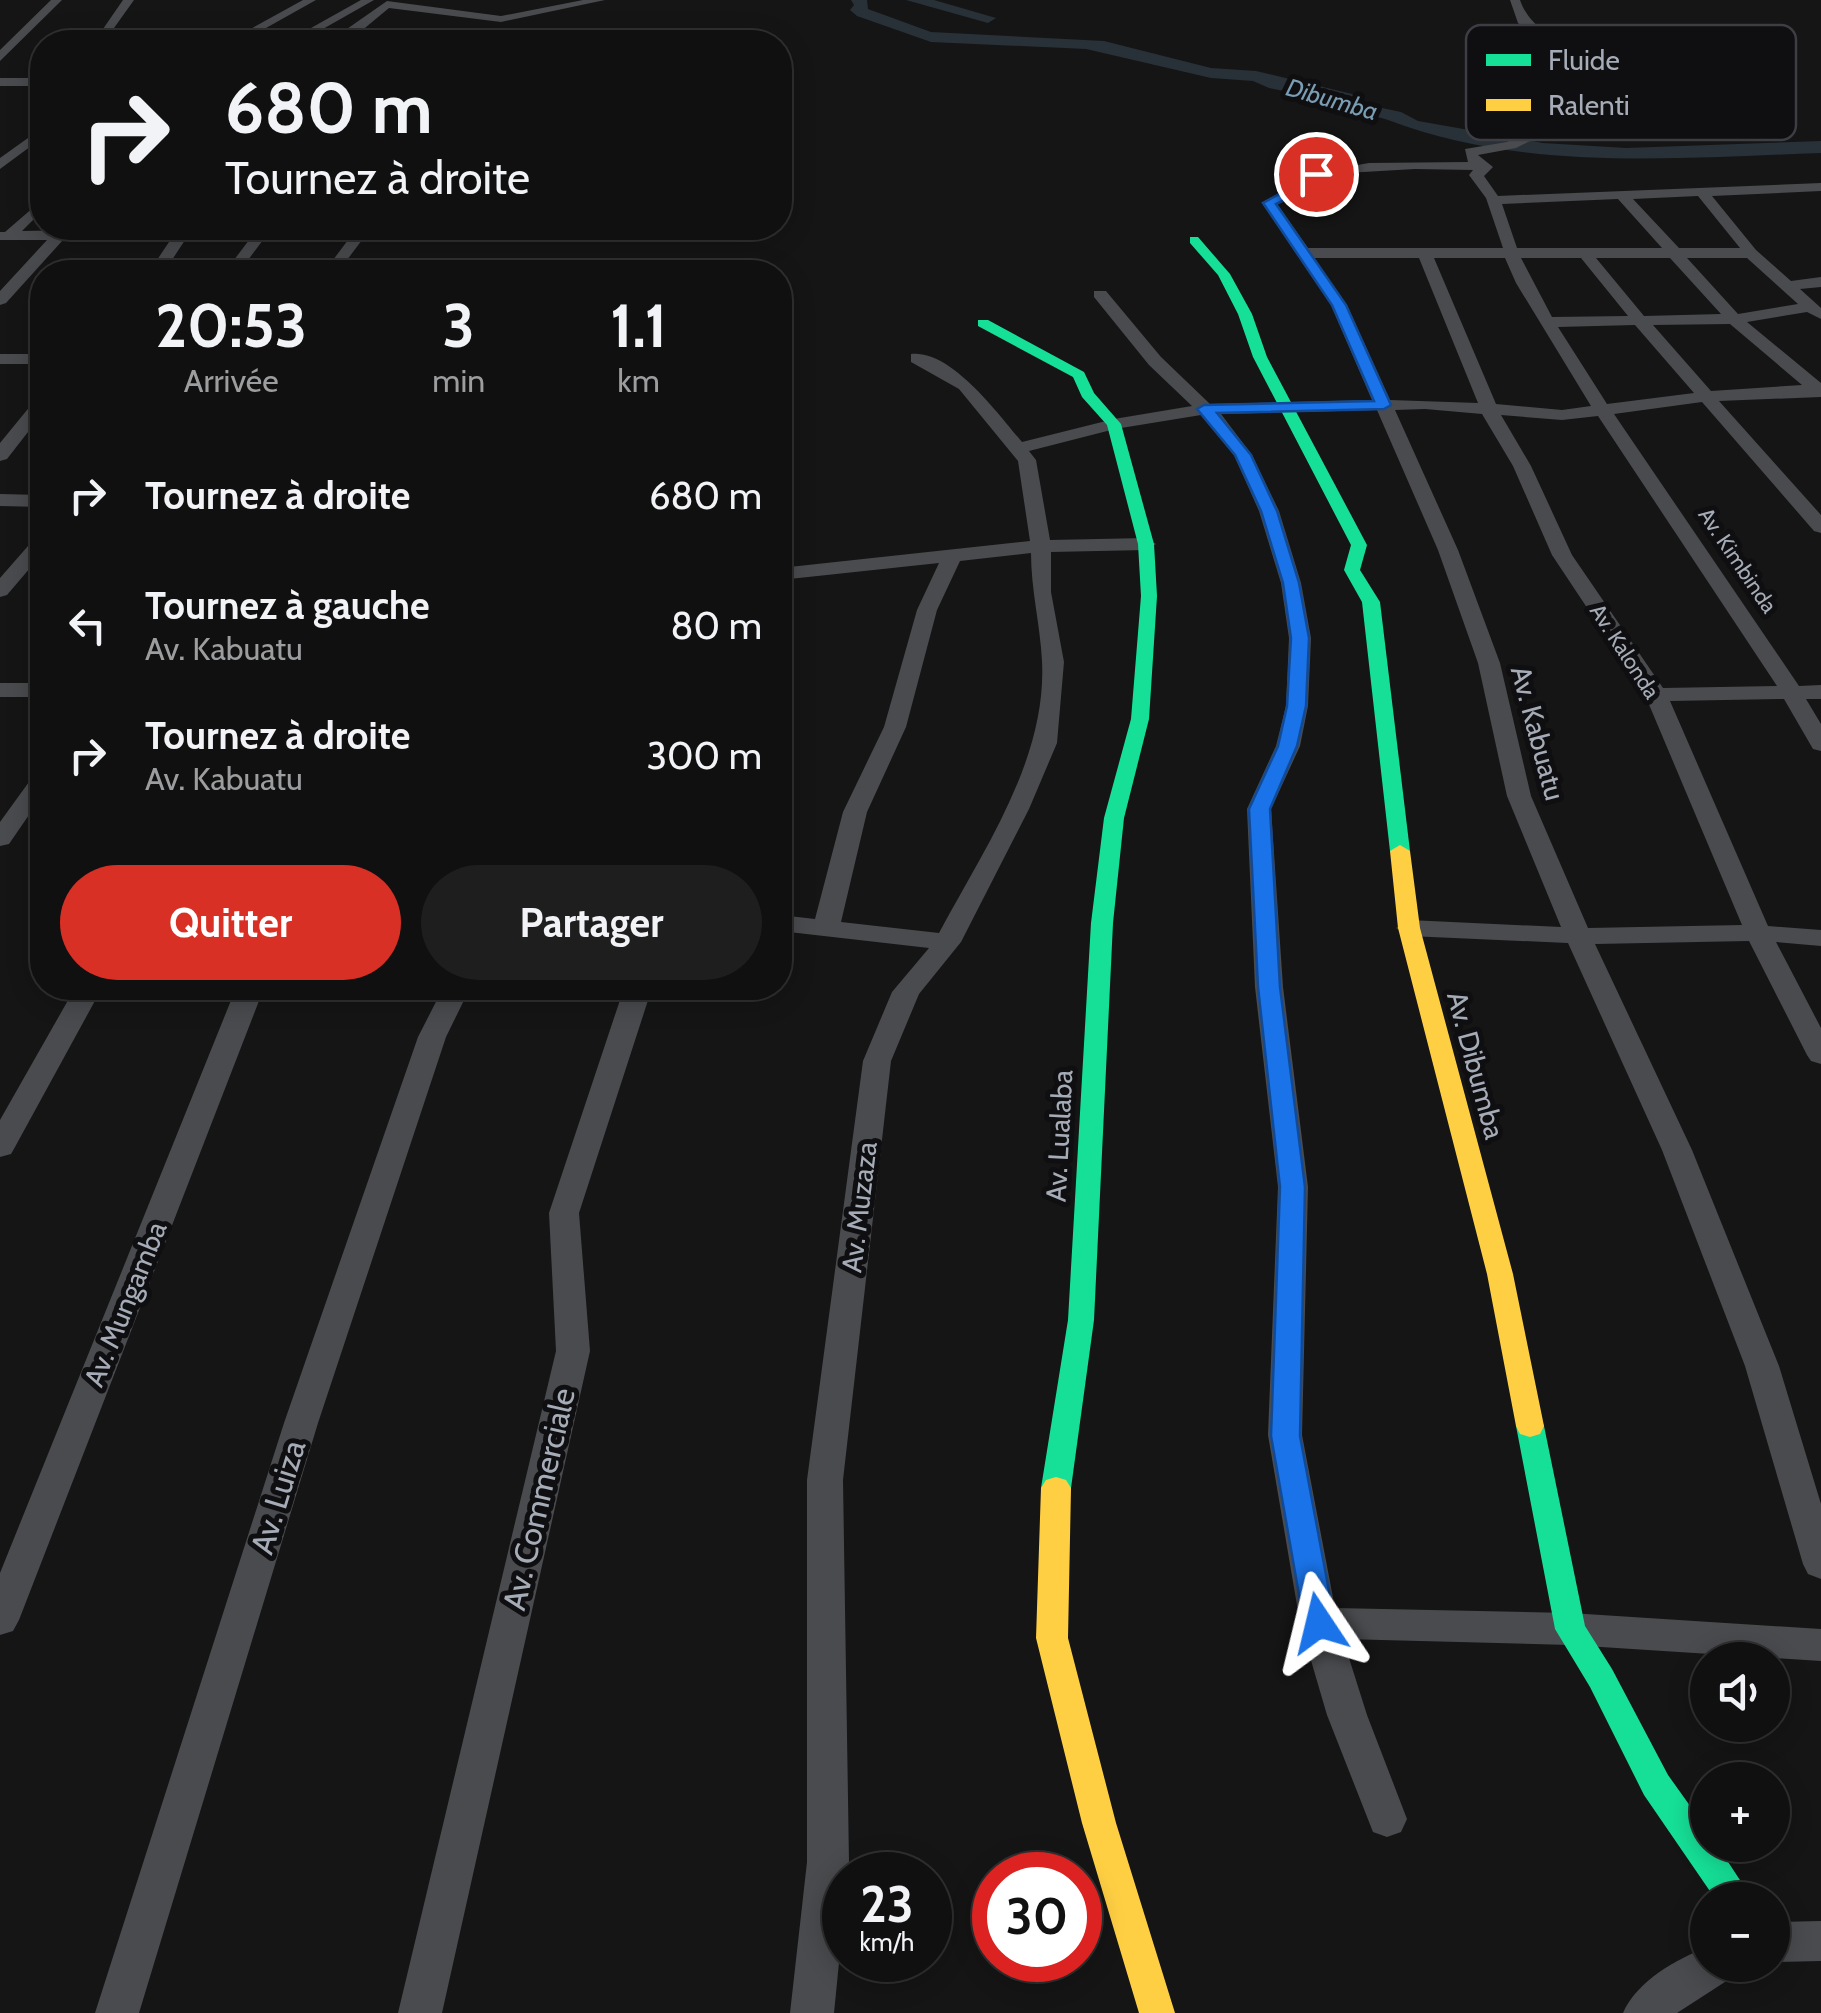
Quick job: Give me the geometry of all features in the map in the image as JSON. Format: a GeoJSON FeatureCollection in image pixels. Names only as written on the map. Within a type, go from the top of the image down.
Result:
{"type":"FeatureCollection","features":[{"type":"Feature","properties":{"kind":"street"},"geometry":{"type":"LineString","coordinates":[[0,58],[57,0]]}},
{"type":"Feature","properties":{"kind":"street"},"geometry":{"type":"LineString","coordinates":[[108,30],[129,0]]}},
{"type":"Feature","properties":{"kind":"street"},"geometry":{"type":"LineString","coordinates":[[255,30],[311,0]]}},
{"type":"Feature","properties":{"kind":"street"},"geometry":{"type":"LineString","coordinates":[[314,30],[369,0]]}},
{"type":"Feature","properties":{"kind":"street"},"geometry":{"type":"LineString","coordinates":[[355,30],[387,4],[501,18],[600,0]]}},
{"type":"Feature","properties":{"kind":"street"},"geometry":{"type":"LineString","coordinates":[[1515,0],[1526,25]]}},
{"type":"Feature","properties":{"kind":"street"},"geometry":{"type":"LineString","coordinates":[[0,82],[28,82]]}},
{"type":"Feature","properties":{"kind":"street"},"geometry":{"type":"LineString","coordinates":[[14,94],[28,82]]}},
{"type":"Feature","properties":{"kind":"street"},"geometry":{"type":"LineString","coordinates":[[1486,167],[1475,163],[1470,152],[1522,140]]}},
{"type":"Feature","properties":{"kind":"street"},"geometry":{"type":"LineString","coordinates":[[1,163],[30,141]]}},
{"type":"Feature","properties":{"kind":"street"},"geometry":{"type":"LineString","coordinates":[[1,163],[23,162]]}},
{"type":"Feature","properties":{"kind":"street","name":"Av. Kabuatu"},"geometry":{"type":"LineString","coordinates":[[1486,167],[1390,164],[1299,179],[1294,190],[1269,203],[1339,305],[1448,550],[1488,662],[1519,796],[1578,936],[1677,1150],[1762,1366],[1821,1564]]}},
{"type":"Feature","properties":{"kind":"street","name":"Av. Kimbinda"},"geometry":{"type":"LineString","coordinates":[[1486,167],[1476,175],[1498,200],[1499,222],[1510,252],[1550,322],[1605,411],[1718,574],[1821,744]]}},
{"type":"Feature","properties":{"kind":"street"},"geometry":{"type":"LineString","coordinates":[[1498,200],[1821,187]]}},
{"type":"Feature","properties":{"kind":"street"},"geometry":{"type":"LineString","coordinates":[[1700,190],[1751,253],[1815,312]]}},
{"type":"Feature","properties":{"kind":"street"},"geometry":{"type":"LineString","coordinates":[[1622,195],[1734,318],[1820,390]]}},
{"type":"Feature","properties":{"kind":"street"},"geometry":{"type":"LineString","coordinates":[[4,236],[30,214]]}},
{"type":"Feature","properties":{"kind":"street"},"geometry":{"type":"LineString","coordinates":[[4,236],[30,236]]}},
{"type":"Feature","properties":{"kind":"street"},"geometry":{"type":"LineString","coordinates":[[37,260],[55,240]]}},
{"type":"Feature","properties":{"kind":"street","name":"Av. Dibumba"},"geometry":{"type":"LineString","coordinates":[[1194,240],[1224,274],[1260,357],[1359,545],[1352,570],[1371,602],[1409,928],[1500,1274],[1570,1629],[1601,1678],[1656,1785],[1723,1882]]}},
{"type":"Feature","properties":{"kind":"street","name":"Av. Kalonda"},"geometry":{"type":"LineString","coordinates":[[1423,250],[1489,407],[1562,555],[1656,694],[1758,932],[1821,1055]]}},
{"type":"Feature","properties":{"kind":"street"},"geometry":{"type":"LineString","coordinates":[[1584,252],[1638,321],[1710,396],[1821,527]]}},
{"type":"Feature","properties":{"kind":"street"},"geometry":{"type":"LineString","coordinates":[[1306,253],[1751,253]]}},
{"type":"Feature","properties":{"kind":"street"},"geometry":{"type":"LineString","coordinates":[[0,300],[30,268]]}},
{"type":"Feature","properties":{"kind":"street"},"geometry":{"type":"LineString","coordinates":[[1786,286],[1821,282]]}},
{"type":"Feature","properties":{"kind":"street"},"geometry":{"type":"LineString","coordinates":[[1100,294],[1155,362],[1221,424],[1243,455],[1269,511],[1291,583],[1300,638],[1296,706],[1288,746],[1260,809],[1269,987],[1293,1187],[1286,1436],[1319,1623],[1347,1715],[1387,1819]]}},
{"type":"Feature","properties":{"kind":"street"},"geometry":{"type":"LineString","coordinates":[[1550,322],[1815,312]]}},
{"type":"Feature","properties":{"kind":"street","name":"Av. Lualaba"},"geometry":{"type":"LineString","coordinates":[[983,323],[1078,375],[1087,394],[1114,424],[1146,544],[1149,596],[1140,719],[1114,818],[1102,922],[1081,1320],[1056,1466],[1052,1638],[1099,1823],[1157,2013]]}},
{"type":"Feature","properties":{"kind":"street"},"geometry":{"type":"LineString","coordinates":[[0,358],[30,359]]}},
{"type":"Feature","properties":{"kind":"street"},"geometry":{"type":"LineString","coordinates":[[917,358],[965,385],[1020,448],[1114,424],[1204,409],[1287,404],[1384,405],[1489,407],[1532,415],[1605,411],[1710,396],[1820,390]]}},
{"type":"Feature","properties":{"kind":"street"},"geometry":{"type":"LineString","coordinates":[[0,454],[30,418]]}},
{"type":"Feature","properties":{"kind":"street","name":"Av. Muzaza"},"geometry":{"type":"LineString","coordinates":[[812,2013],[828,1862],[824,1480],[877,1060],[906,992],[948,942],[1017,810],[1045,743],[1053,662],[1041,592],[1041,546],[1027,460],[1020,448]]}},
{"type":"Feature","properties":{"kind":"street"},"geometry":{"type":"LineString","coordinates":[[0,500],[30,501]]}},
{"type":"Feature","properties":{"kind":"street"},"geometry":{"type":"LineString","coordinates":[[792,573],[1041,546],[1146,544]]}},
{"type":"Feature","properties":{"kind":"street"},"geometry":{"type":"LineString","coordinates":[[826,926],[855,812],[895,727],[927,610],[954,555]]}},
{"type":"Feature","properties":{"kind":"street"},"geometry":{"type":"LineString","coordinates":[[0,591],[30,556]]}},
{"type":"Feature","properties":{"kind":"street"},"geometry":{"type":"LineString","coordinates":[[0,690],[30,690]]}},
{"type":"Feature","properties":{"kind":"street"},"geometry":{"type":"LineString","coordinates":[[1656,694],[1821,692]]}},
{"type":"Feature","properties":{"kind":"street"},"geometry":{"type":"LineString","coordinates":[[0,838],[30,797]]}},
{"type":"Feature","properties":{"kind":"street"},"geometry":{"type":"LineString","coordinates":[[792,924],[948,942]]}},
{"type":"Feature","properties":{"kind":"street"},"geometry":{"type":"LineString","coordinates":[[1409,928],[1578,936],[1758,932],[1821,938]]}},
{"type":"Feature","properties":{"kind":"street"},"geometry":{"type":"LineString","coordinates":[[0,1147],[81,1000]]}},
{"type":"Feature","properties":{"kind":"street","name":"Av. Mungamba"},"geometry":{"type":"LineString","coordinates":[[0,1620],[245,1000]]}},
{"type":"Feature","properties":{"kind":"street","name":"Av. Luiza"},"geometry":{"type":"LineString","coordinates":[[117,2013],[301,1423],[432,1037],[450,1000]]}},
{"type":"Feature","properties":{"kind":"street","name":"Av. Commerciale"},"geometry":{"type":"LineString","coordinates":[[420,2013],[573,1351],[564,1214],[628,1000]]}},
{"type":"Feature","properties":{"kind":"street"},"geometry":{"type":"LineString","coordinates":[[1319,1623],[1570,1629],[1821,1645]]}},
{"type":"Feature","properties":{"kind":"street"},"geometry":{"type":"LineString","coordinates":[[1790,1942],[1821,1941]]}},
{"type":"Feature","properties":{"kind":"street"},"geometry":{"type":"LineString","coordinates":[[1645,2013],[1690,1979]]}},
{"type":"Feature","properties":{"kind":"waterway","name":"Dibumba"},"geometry":{"type":"LineString","coordinates":[[859,0],[862,6],[858,10],[862,13],[931,37],[1104,46],[1211,73],[1256,77],[1346,98],[1354,102],[1354,107],[1394,116],[1413,126],[1466,135]]}},
{"type":"Feature","properties":{"kind":"waterway"},"geometry":{"type":"LineString","coordinates":[[914,0],[988,18]]}},
{"type":"Feature","properties":{"kind":"waterway","name":"Dibumba"},"geometry":{"type":"LineString","coordinates":[[1492,140],[1543,149],[1626,154],[1821,147]]}},
{"type":"Feature","properties":{"kind":"traffic: fast"},"geometry":{"type":"LineString","coordinates":[[1194,240],[1224,274],[1245,314],[1260,357],[1359,545],[1352,570],[1371,602],[1400,851]]}},
{"type":"Feature","properties":{"kind":"traffic: fast"},"geometry":{"type":"LineString","coordinates":[[983,323],[1079,375],[1087,394],[1114,424],[1146,544],[1149,596],[1140,719],[1114,818],[1102,923],[1081,1320],[1056,1488]]}},
{"type":"Feature","properties":{"kind":"traffic: fast"},"geometry":{"type":"LineString","coordinates":[[1530,1426],[1570,1629],[1601,1678],[1656,1785],[1723,1882]]}},
{"type":"Feature","properties":{"kind":"traffic: slow"},"geometry":{"type":"LineString","coordinates":[[1400,851],[1409,928],[1500,1274],[1530,1426]]}},
{"type":"Feature","properties":{"kind":"traffic: slow"},"geometry":{"type":"LineString","coordinates":[[1056,1488],[1052,1638],[1099,1823],[1157,2013]]}},
{"type":"Feature","properties":{"kind":"route"},"geometry":{"type":"LineString","coordinates":[[1316,174],[1297,180],[1294,190],[1269,203],[1339,305],[1384,405],[1287,404],[1204,409],[1221,424],[1243,455],[1269,511],[1291,583],[1300,638],[1296,706],[1288,746],[1260,809],[1269,987],[1293,1187],[1286,1436],[1319,1623]]}}]}
